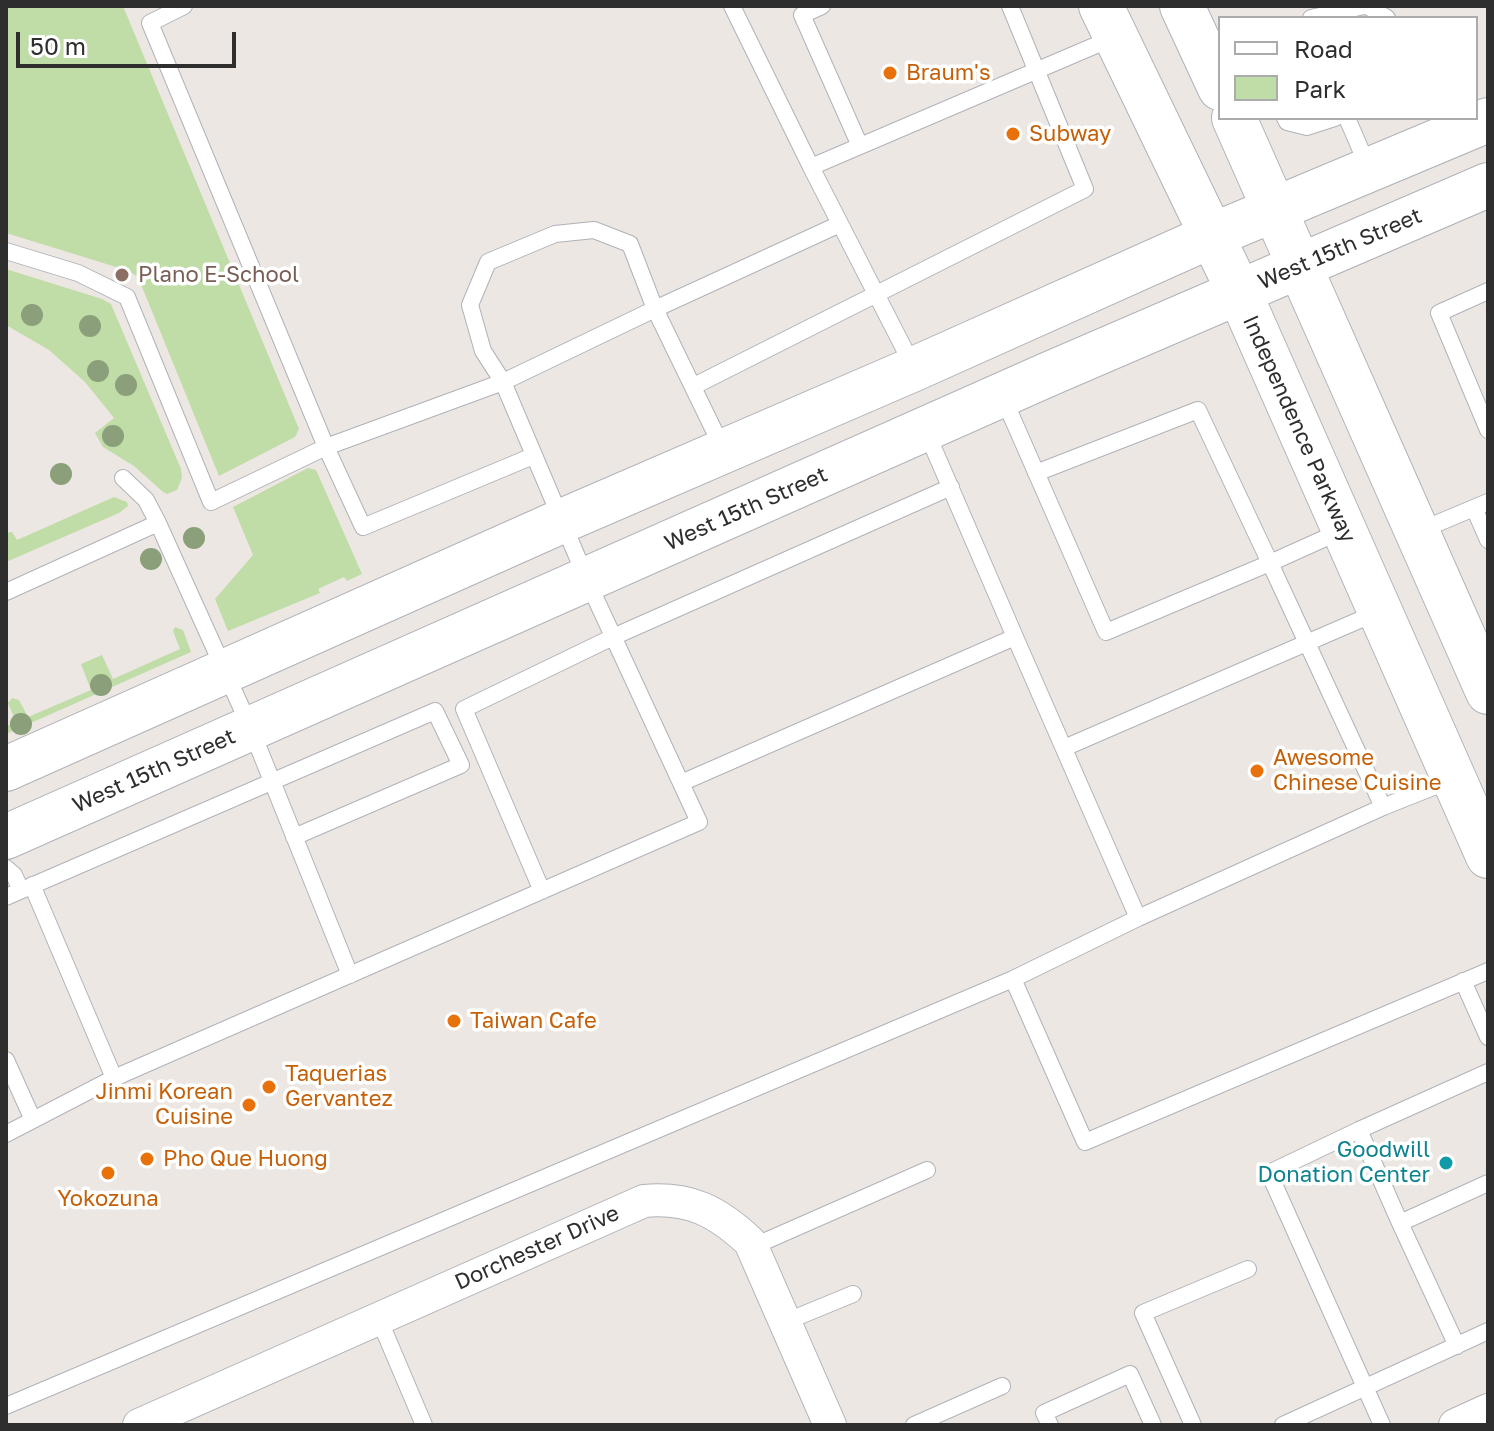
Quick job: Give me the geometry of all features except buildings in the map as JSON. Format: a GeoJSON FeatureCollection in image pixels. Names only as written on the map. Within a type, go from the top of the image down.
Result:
{"type":"FeatureCollection","features":[{"type":"Feature","properties":{"kind":"main road"},"geometry":{"type":"LineString","coordinates":[[1182,6],[1215,62]]}},
{"type":"Feature","properties":{"kind":"main road","name":"Independence Parkway"},"geometry":{"type":"LineString","coordinates":[[1108,21],[1239,292],[1488,856]]}},
{"type":"Feature","properties":{"kind":"main road"},"geometry":{"type":"LineString","coordinates":[[1235,120],[1488,692]]}},
{"type":"Feature","properties":{"kind":"main road"},"geometry":{"type":"LineString","coordinates":[[6,769],[1211,236],[1369,171],[1440,134],[1488,120]]}},
{"type":"Feature","properties":{"kind":"main road","name":"West 15th Street"},"geometry":{"type":"LineString","coordinates":[[6,837],[1002,395],[1488,185]]}},
{"type":"Feature","properties":{"kind":"main road"},"geometry":{"type":"LineString","coordinates":[[1379,611],[1442,587]]}},
{"type":"Feature","properties":{"kind":"street","name":"Dorchester Drive"},"geometry":{"type":"LineString","coordinates":[[148,1423],[644,1201],[661,1199],[691,1202],[732,1225],[752,1247],[830,1425]]}},
{"type":"Feature","properties":{"kind":"street"},"geometry":{"type":"LineString","coordinates":[[1455,1425],[1488,1410]]}},
{"type":"Feature","properties":{"kind":"lane"},"geometry":{"type":"LineString","coordinates":[[184,6],[150,23],[326,447],[363,527],[533,456]]}},
{"type":"Feature","properties":{"kind":"lane"},"geometry":{"type":"LineString","coordinates":[[732,6],[914,369]]}},
{"type":"Feature","properties":{"kind":"lane"},"geometry":{"type":"LineString","coordinates":[[822,6],[800,10],[860,146]]}},
{"type":"Feature","properties":{"kind":"lane"},"geometry":{"type":"LineString","coordinates":[[694,386],[1085,189],[1010,6]]}},
{"type":"Feature","properties":{"kind":"lane"},"geometry":{"type":"LineString","coordinates":[[1320,16],[1366,6],[1384,16]]}},
{"type":"Feature","properties":{"kind":"lane"},"geometry":{"type":"LineString","coordinates":[[811,167],[1036,70],[1108,21]]}},
{"type":"Feature","properties":{"kind":"lane"},"geometry":{"type":"LineString","coordinates":[[1286,120],[1307,127],[1329,120]]}},
{"type":"Feature","properties":{"kind":"lane"},"geometry":{"type":"LineString","coordinates":[[1348,120],[1369,171]]}},
{"type":"Feature","properties":{"kind":"lane"},"geometry":{"type":"LineString","coordinates":[[6,251],[78,273],[127,297],[211,502],[326,447],[503,382],[840,224]]}},
{"type":"Feature","properties":{"kind":"lane"},"geometry":{"type":"LineString","coordinates":[[6,1134],[114,1078],[699,822],[587,580],[503,382],[483,351],[470,305],[488,262],[555,234],[594,230],[630,244],[655,309],[723,451]]}},
{"type":"Feature","properties":{"kind":"lane"},"geometry":{"type":"LineString","coordinates":[[1488,291],[1439,313],[1488,430]]}},
{"type":"Feature","properties":{"kind":"lane"},"geometry":{"type":"LineString","coordinates":[[1002,395],[1106,632],[1344,530]]}},
{"type":"Feature","properties":{"kind":"lane"},"geometry":{"type":"LineString","coordinates":[[1036,473],[1198,410],[1309,642],[1383,807]]}},
{"type":"Feature","properties":{"kind":"lane"},"geometry":{"type":"LineString","coordinates":[[926,429],[1138,918]]}},
{"type":"Feature","properties":{"kind":"lane"},"geometry":{"type":"LineString","coordinates":[[123,478],[146,500],[158,523],[251,729],[350,975]]}},
{"type":"Feature","properties":{"kind":"lane"},"geometry":{"type":"LineString","coordinates":[[542,891],[464,709],[613,637],[951,487]]}},
{"type":"Feature","properties":{"kind":"lane"},"geometry":{"type":"LineString","coordinates":[[1418,532],[1481,505],[1488,540]]}},
{"type":"Feature","properties":{"kind":"lane"},"geometry":{"type":"LineString","coordinates":[[6,592],[158,523]]}},
{"type":"Feature","properties":{"kind":"lane"},"geometry":{"type":"LineString","coordinates":[[1064,748],[1379,611]]}},
{"type":"Feature","properties":{"kind":"lane"},"geometry":{"type":"LineString","coordinates":[[681,783],[1015,637]]}},
{"type":"Feature","properties":{"kind":"lane"},"geometry":{"type":"LineString","coordinates":[[20,890],[435,711],[461,765],[294,837]]}},
{"type":"Feature","properties":{"kind":"lane"},"geometry":{"type":"LineString","coordinates":[[6,1406],[1013,979],[1138,918],[1383,807],[1454,779]]}},
{"type":"Feature","properties":{"kind":"lane"},"geometry":{"type":"LineString","coordinates":[[6,868],[14,875],[114,1078]]}},
{"type":"Feature","properties":{"kind":"lane"},"geometry":{"type":"LineString","coordinates":[[1013,979],[1085,1142],[1488,971]]}},
{"type":"Feature","properties":{"kind":"lane"},"geometry":{"type":"LineString","coordinates":[[1463,981],[1488,1037]]}},
{"type":"Feature","properties":{"kind":"lane"},"geometry":{"type":"LineString","coordinates":[[6,1060],[33,1120]]}},
{"type":"Feature","properties":{"kind":"lane"},"geometry":{"type":"LineString","coordinates":[[1382,1425],[1269,1173],[1488,1072]]}},
{"type":"Feature","properties":{"kind":"lane"},"geometry":{"type":"LineString","coordinates":[[1359,1130],[1457,1346]]}},
{"type":"Feature","properties":{"kind":"lane"},"geometry":{"type":"LineString","coordinates":[[752,1247],[927,1170]]}},
{"type":"Feature","properties":{"kind":"lane"},"geometry":{"type":"LineString","coordinates":[[1400,1223],[1488,1183]]}},
{"type":"Feature","properties":{"kind":"lane"},"geometry":{"type":"LineString","coordinates":[[1193,1425],[1143,1313],[1248,1269]]}},
{"type":"Feature","properties":{"kind":"lane"},"geometry":{"type":"LineString","coordinates":[[785,1322],[853,1294]]}},
{"type":"Feature","properties":{"kind":"lane"},"geometry":{"type":"LineString","coordinates":[[379,1319],[424,1425]]}},
{"type":"Feature","properties":{"kind":"lane"},"geometry":{"type":"LineString","coordinates":[[1283,1425],[1487,1335]]}},
{"type":"Feature","properties":{"kind":"lane"},"geometry":{"type":"LineString","coordinates":[[1050,1425],[1044,1413],[1130,1374],[1153,1425]]}},
{"type":"Feature","properties":{"kind":"lane"},"geometry":{"type":"LineString","coordinates":[[914,1425],[1002,1386]]}},
{"type":"Feature","properties":{"kind":"green space"},"geometry":{"type":"Polygon","coordinates":[[[6,6],[123,6],[299,429],[295,437],[219,476],[138,277],[129,271],[6,233],[6,6]]]}},
{"type":"Feature","properties":{"kind":"green space"},"geometry":{"type":"Polygon","coordinates":[[[6,269],[111,304],[181,469],[182,478],[177,490],[167,494],[163,492],[134,466],[103,447],[95,433],[114,418],[85,382],[49,350],[6,325],[6,269]]]}},
{"type":"Feature","properties":{"kind":"green space"},"geometry":{"type":"Polygon","coordinates":[[[308,468],[316,470],[362,574],[347,581],[344,577],[318,589],[320,593],[228,631],[215,599],[253,555],[233,507],[308,468]]]}},
{"type":"Feature","properties":{"kind":"green space"},"geometry":{"type":"Polygon","coordinates":[[[114,497],[127,502],[128,506],[119,513],[6,562],[6,533],[12,532],[17,540],[114,497]]]}},
{"type":"Feature","properties":{"kind":"green space"},"geometry":{"type":"Polygon","coordinates":[[[175,627],[183,630],[191,652],[6,734],[6,726],[16,722],[8,703],[12,698],[19,700],[28,717],[91,690],[81,664],[102,655],[113,679],[180,649],[173,631],[175,627]]]}},
{"type":"Feature","properties":{"kind":"place","name":"Braum's"},"geometry":{"type":"Point","coordinates":[890,73]}},
{"type":"Feature","properties":{"kind":"place","name":"Subway"},"geometry":{"type":"Point","coordinates":[1013,134]}},
{"type":"Feature","properties":{"kind":"place","name":"Plano E-School"},"geometry":{"type":"Point","coordinates":[122,275]}},
{"type":"Feature","properties":{"kind":"place","name":"Awesome Chinese Cuisine"},"geometry":{"type":"Point","coordinates":[1257,771]}},
{"type":"Feature","properties":{"kind":"place","name":"Taiwan Cafe"},"geometry":{"type":"Point","coordinates":[454,1021]}},
{"type":"Feature","properties":{"kind":"place","name":"Taquerias Gervantez"},"geometry":{"type":"Point","coordinates":[269,1087]}},
{"type":"Feature","properties":{"kind":"place","name":"Jinmi Korean Cuisine"},"geometry":{"type":"Point","coordinates":[249,1105]}},
{"type":"Feature","properties":{"kind":"place","name":"Pho Que Huong"},"geometry":{"type":"Point","coordinates":[147,1159]}},
{"type":"Feature","properties":{"kind":"place","name":"Goodwill Donation Center"},"geometry":{"type":"Point","coordinates":[1446,1163]}},
{"type":"Feature","properties":{"kind":"place","name":"Yokozuna"},"geometry":{"type":"Point","coordinates":[108,1173]}}]}
